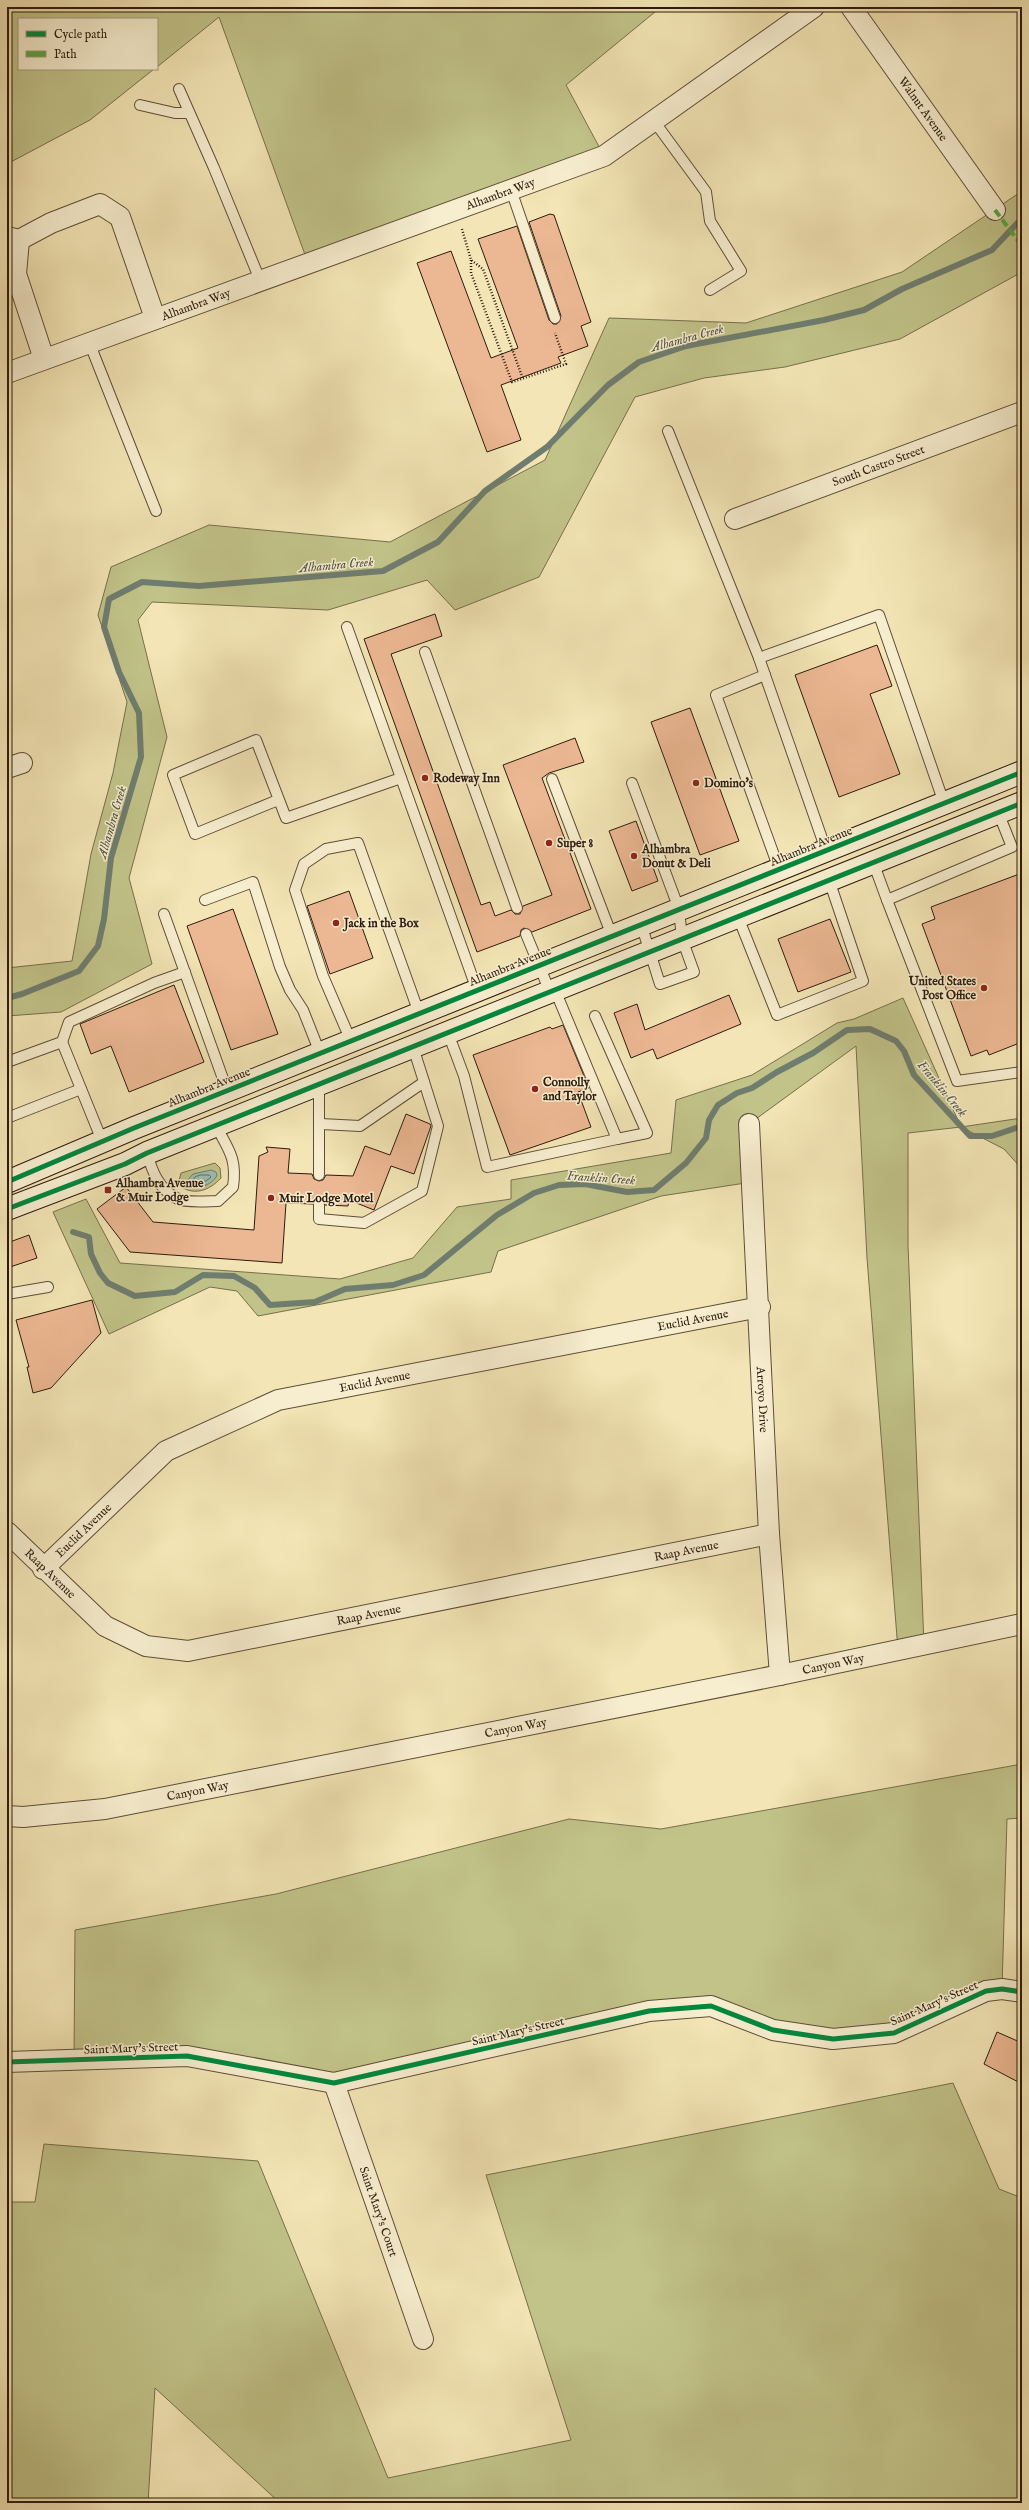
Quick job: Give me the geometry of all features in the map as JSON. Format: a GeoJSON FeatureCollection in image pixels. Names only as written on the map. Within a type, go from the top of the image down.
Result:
{"type":"FeatureCollection","features":[{"type":"Feature","properties":{"kind":"main road","name":"Alhambra Avenue"},"geometry":{"type":"LineString","coordinates":[[7,1182],[227,1090],[1022,772]]}},
{"type":"Feature","properties":{"kind":"main road"},"geometry":{"type":"LineString","coordinates":[[7,1209],[125,1164],[147,1153],[1022,803]]}},
{"type":"Feature","properties":{"kind":"street","name":"Alhambra Way"},"geometry":{"type":"LineString","coordinates":[[7,374],[89,342],[604,156],[814,7]]}},
{"type":"Feature","properties":{"kind":"street","name":"Walnut Avenue"},"geometry":{"type":"LineString","coordinates":[[851,7],[995,210]]}},
{"type":"Feature","properties":{"kind":"street","name":"Alhambra Way"},"geometry":{"type":"LineString","coordinates":[[44,359],[16,274],[13,238],[100,204],[120,216],[155,318]]}},
{"type":"Feature","properties":{"kind":"street","name":"South Castro Street"},"geometry":{"type":"LineString","coordinates":[[735,519],[1022,412]]}},
{"type":"Feature","properties":{"kind":"street","name":"Arroyo Drive"},"geometry":{"type":"LineString","coordinates":[[749,1124],[760,1307],[769,1534],[780,1675]]}},
{"type":"Feature","properties":{"kind":"street","name":"Euclid Avenue"},"geometry":{"type":"LineString","coordinates":[[44,1569],[166,1451],[278,1400],[760,1307]]}},
{"type":"Feature","properties":{"kind":"street","name":"Raap Avenue"},"geometry":{"type":"LineString","coordinates":[[7,1532],[105,1626],[146,1646],[188,1651],[769,1534]]}},
{"type":"Feature","properties":{"kind":"street","name":"Canyon Way"},"geometry":{"type":"LineString","coordinates":[[7,1816],[23,1818],[105,1809],[780,1675],[1022,1624]]}},
{"type":"Feature","properties":{"kind":"street","name":"Saint Mary's Street"},"geometry":{"type":"LineString","coordinates":[[7,2062],[187,2056],[334,2083],[649,2011],[711,2006],[772,2030],[833,2039],[894,2033],[986,1991],[1002,1989],[1022,1992]]}},
{"type":"Feature","properties":{"kind":"street","name":"Saint Mary's Court"},"geometry":{"type":"LineString","coordinates":[[334,2083],[423,2339]]}},
{"type":"Feature","properties":{"kind":"lane"},"geometry":{"type":"LineString","coordinates":[[179,89],[214,168],[260,280]]}},
{"type":"Feature","properties":{"kind":"lane"},"geometry":{"type":"LineString","coordinates":[[140,105],[175,113],[188,112]]}},
{"type":"Feature","properties":{"kind":"lane"},"geometry":{"type":"LineString","coordinates":[[654,121],[706,192],[710,221],[741,271],[710,290]]}},
{"type":"Feature","properties":{"kind":"lane"},"geometry":{"type":"LineString","coordinates":[[511,190],[555,318]]}},
{"type":"Feature","properties":{"kind":"lane"},"geometry":{"type":"LineString","coordinates":[[89,342],[156,511]]}},
{"type":"Feature","properties":{"kind":"lane"},"geometry":{"type":"LineString","coordinates":[[668,431],[759,658],[826,850]]}},
{"type":"Feature","properties":{"kind":"lane"},"geometry":{"type":"LineString","coordinates":[[759,658],[879,615],[944,803]]}},
{"type":"Feature","properties":{"kind":"lane"},"geometry":{"type":"LineString","coordinates":[[347,627],[477,990]]}},
{"type":"Feature","properties":{"kind":"lane"},"geometry":{"type":"LineString","coordinates":[[425,652],[517,908]]}},
{"type":"Feature","properties":{"kind":"lane"},"geometry":{"type":"LineString","coordinates":[[765,675],[716,695],[779,869]]}},
{"type":"Feature","properties":{"kind":"lane"},"geometry":{"type":"LineString","coordinates":[[278,800],[195,834],[173,775],[256,740],[286,818],[401,778]]}},
{"type":"Feature","properties":{"kind":"lane"},"geometry":{"type":"LineString","coordinates":[[552,779],[612,936]]}},
{"type":"Feature","properties":{"kind":"lane"},"geometry":{"type":"LineString","coordinates":[[632,783],[679,909],[682,939],[694,972],[660,984],[641,924]]}},
{"type":"Feature","properties":{"kind":"lane"},"geometry":{"type":"LineString","coordinates":[[887,900],[1012,847],[998,812]]}},
{"type":"Feature","properties":{"kind":"lane"},"geometry":{"type":"LineString","coordinates":[[351,1041],[323,976],[295,890],[304,864],[326,849],[358,843],[419,1013]]}},
{"type":"Feature","properties":{"kind":"lane"},"geometry":{"type":"LineString","coordinates":[[873,862],[957,1081],[1022,1072]]}},
{"type":"Feature","properties":{"kind":"lane"},"geometry":{"type":"LineString","coordinates":[[738,917],[777,1015],[863,981],[828,880]]}},
{"type":"Feature","properties":{"kind":"lane"},"geometry":{"type":"LineString","coordinates":[[205,900],[253,882],[280,967],[290,990],[303,1010],[320,1053]]}},
{"type":"Feature","properties":{"kind":"lane"},"geometry":{"type":"LineString","coordinates":[[164,914],[227,1090]]}},
{"type":"Feature","properties":{"kind":"lane"},"geometry":{"type":"LineString","coordinates":[[526,934],[617,1140]]}},
{"type":"Feature","properties":{"kind":"lane"},"geometry":{"type":"LineString","coordinates":[[103,1142],[62,1042],[70,1022],[154,983],[185,972]]}},
{"type":"Feature","properties":{"kind":"lane"},"geometry":{"type":"LineString","coordinates":[[448,1033],[464,1076],[487,1168],[647,1133],[594,1016]]}},
{"type":"Feature","properties":{"kind":"lane"},"geometry":{"type":"LineString","coordinates":[[7,1062],[62,1042]]}},
{"type":"Feature","properties":{"kind":"lane"},"geometry":{"type":"LineString","coordinates":[[319,1205],[319,1220],[364,1223],[422,1191],[438,1126],[413,1047]]}},
{"type":"Feature","properties":{"kind":"lane"},"geometry":{"type":"LineString","coordinates":[[321,1124],[360,1126],[424,1082]]}},
{"type":"Feature","properties":{"kind":"lane"},"geometry":{"type":"LineString","coordinates":[[319,1085],[321,1124],[320,1175]]}},
{"type":"Feature","properties":{"kind":"lane"},"geometry":{"type":"LineString","coordinates":[[7,1118],[81,1089]]}},
{"type":"Feature","properties":{"kind":"lane"},"geometry":{"type":"LineString","coordinates":[[147,1153],[153,1173],[162,1186],[178,1200],[218,1201],[233,1187],[236,1168],[230,1152],[216,1126]]}},
{"type":"Feature","properties":{"kind":"lane"},"geometry":{"type":"LineString","coordinates":[[7,1294],[48,1287]]}},
{"type":"Feature","properties":{"kind":"path"},"geometry":{"type":"LineString","coordinates":[[456,210],[471,260],[471,273],[512,382],[566,364],[554,330],[555,318]]}},
{"type":"Feature","properties":{"kind":"path"},"geometry":{"type":"LineString","coordinates":[[471,260],[483,269],[523,379]]}},
{"type":"Feature","properties":{"kind":"green space"},"geometry":{"type":"Polygon","coordinates":[[[7,7],[661,7],[566,85],[604,156],[308,263],[219,17],[158,66],[158,18],[18,18],[18,70],[153,70],[90,120],[7,164],[7,7]]]}},
{"type":"Feature","properties":{"kind":"green space"},"geometry":{"type":"Polygon","coordinates":[[[1022,191],[1022,272],[900,339],[785,367],[704,378],[635,397],[539,577],[455,610],[427,580],[328,610],[152,602],[138,620],[167,737],[129,878],[152,964],[61,1012],[7,1016],[7,968],[72,961],[91,854],[113,773],[127,702],[98,615],[111,567],[209,525],[390,542],[545,460],[609,318],[746,323],[902,272],[1022,191]]]}},
{"type":"Feature","properties":{"kind":"green space"},"geometry":{"type":"Polygon","coordinates":[[[903,998],[961,1127],[908,1133],[908,1245],[924,1645],[898,1650],[867,1258],[856,1046],[749,1124],[752,1182],[661,1196],[498,1251],[491,1272],[258,1316],[237,1291],[210,1287],[109,1334],[53,1212],[86,1199],[120,1263],[340,1279],[413,1258],[457,1207],[511,1199],[511,1180],[671,1153],[676,1100],[752,1075],[837,1023],[854,1019],[903,998]]]}},
{"type":"Feature","properties":{"kind":"green space"},"geometry":{"type":"Polygon","coordinates":[[[1022,1118],[1022,1169],[1004,1149],[961,1127],[1022,1118]]]}},
{"type":"Feature","properties":{"kind":"green space"},"geometry":{"type":"Polygon","coordinates":[[[215,1163],[220,1168],[221,1178],[206,1189],[200,1191],[189,1190],[178,1184],[181,1173],[215,1163]]]}},
{"type":"Feature","properties":{"kind":"green space"},"geometry":{"type":"Polygon","coordinates":[[[1022,1764],[1022,1818],[1007,1819],[1002,1989],[946,2009],[833,2039],[711,2006],[334,2083],[187,2056],[74,2060],[75,1930],[276,1894],[569,1819],[661,1829],[1022,1764]]]}},
{"type":"Feature","properties":{"kind":"green space"},"geometry":{"type":"Polygon","coordinates":[[[953,2083],[999,2189],[1022,2198],[1022,2503],[280,2503],[155,2388],[148,2503],[7,2503],[7,2202],[35,2202],[44,2144],[258,2161],[388,2478],[571,2440],[486,2175],[953,2083]]]}},
{"type":"Feature","properties":{"kind":"water"},"geometry":{"type":"Polygon","coordinates":[[[211,1170],[216,1172],[217,1175],[215,1179],[207,1185],[192,1187],[184,1184],[193,1174],[211,1170]]]}},
{"type":"Feature","properties":{"kind":"building"},"geometry":{"type":"Polygon","coordinates":[[[550,214],[554,215],[591,322],[581,326],[588,346],[558,357],[561,363],[501,385],[521,440],[487,452],[417,263],[451,251],[491,358],[518,348],[478,239],[517,226],[549,320],[553,324],[557,324],[561,316],[529,222],[550,214]]]}},
{"type":"Feature","properties":{"kind":"building"},"geometry":{"type":"Polygon","coordinates":[[[435,614],[442,636],[391,654],[481,905],[490,902],[495,916],[511,910],[515,914],[520,914],[523,906],[552,895],[503,765],[575,738],[584,762],[549,773],[542,778],[591,909],[532,932],[524,928],[521,930],[520,936],[477,952],[364,639],[435,614]]]}},
{"type":"Feature","properties":{"kind":"building"},"geometry":{"type":"Polygon","coordinates":[[[877,645],[892,686],[870,694],[900,774],[839,797],[795,675],[877,645]]]}},
{"type":"Feature","properties":{"kind":"building"},"geometry":{"type":"Polygon","coordinates":[[[690,708],[739,841],[700,855],[651,722],[690,708]]]}},
{"type":"Feature","properties":{"kind":"building","name":"Alhambra Donut & Deli"},"geometry":{"type":"Polygon","coordinates":[[[636,821],[658,881],[632,891],[609,831],[636,821]]]}},
{"type":"Feature","properties":{"kind":"building","name":"United States Post Office"},"geometry":{"type":"Polygon","coordinates":[[[1022,873],[1022,1042],[989,1055],[987,1050],[971,1056],[922,924],[935,919],[931,907],[1022,873]]]}},
{"type":"Feature","properties":{"kind":"building","name":"Jack in the Box"},"geometry":{"type":"Polygon","coordinates":[[[349,891],[373,958],[330,974],[307,906],[349,891]]]}},
{"type":"Feature","properties":{"kind":"building"},"geometry":{"type":"Polygon","coordinates":[[[233,909],[278,1034],[231,1050],[187,926],[233,909]]]}},
{"type":"Feature","properties":{"kind":"building"},"geometry":{"type":"Polygon","coordinates":[[[830,919],[851,972],[798,992],[778,939],[830,919]]]}},
{"type":"Feature","properties":{"kind":"building"},"geometry":{"type":"Polygon","coordinates":[[[174,985],[204,1062],[129,1092],[111,1046],[91,1054],[80,1024],[174,985]]]}},
{"type":"Feature","properties":{"kind":"building"},"geometry":{"type":"Polygon","coordinates":[[[729,995],[741,1024],[657,1059],[653,1049],[631,1058],[614,1013],[637,1004],[645,1030],[729,995]]]}},
{"type":"Feature","properties":{"kind":"building","name":"Connolly and Taylor"},"geometry":{"type":"Polygon","coordinates":[[[563,1025],[589,1088],[578,1092],[591,1127],[510,1155],[473,1055],[550,1027],[552,1029],[563,1025]]]}},
{"type":"Feature","properties":{"kind":"building","name":"Muir Lodge Motel"},"geometry":{"type":"Polygon","coordinates":[[[406,1114],[430,1124],[431,1126],[414,1174],[391,1166],[374,1210],[349,1200],[348,1206],[325,1205],[319,1199],[313,1204],[286,1203],[282,1263],[130,1252],[97,1209],[126,1187],[153,1222],[254,1230],[259,1156],[268,1152],[266,1147],[290,1149],[288,1173],[312,1174],[314,1179],[319,1181],[323,1180],[326,1175],[353,1176],[365,1146],[390,1155],[406,1114]]]}},
{"type":"Feature","properties":{"kind":"building"},"geometry":{"type":"Polygon","coordinates":[[[29,1235],[37,1258],[7,1268],[7,1243],[29,1235]]]}},
{"type":"Feature","properties":{"kind":"building"},"geometry":{"type":"Polygon","coordinates":[[[92,1300],[101,1333],[51,1388],[33,1393],[27,1367],[29,1367],[16,1320],[92,1300]]]}},
{"type":"Feature","properties":{"kind":"building"},"geometry":{"type":"Polygon","coordinates":[[[997,2032],[1022,2043],[1022,2084],[984,2064],[997,2032]]]}},
{"type":"Feature","properties":{"kind":"waterway","name":"Alhambra Creek"},"geometry":{"type":"LineString","coordinates":[[7,998],[22,994],[79,971],[98,946],[104,919],[111,858],[141,757],[139,713],[119,672],[104,627],[109,599],[142,582],[199,586],[383,571],[438,542],[485,491],[547,447],[608,385],[639,362],[686,346],[824,320],[864,310],[902,289],[992,250],[1022,218]]}},
{"type":"Feature","properties":{"kind":"waterway","name":"Franklin Creek"},"geometry":{"type":"LineString","coordinates":[[73,1232],[89,1237],[91,1254],[100,1273],[108,1283],[135,1296],[175,1292],[203,1275],[234,1276],[255,1288],[270,1305],[315,1302],[345,1289],[393,1285],[424,1275],[497,1215],[534,1193],[559,1185],[585,1184],[627,1192],[654,1190],[686,1163],[706,1138],[709,1120],[718,1105],[737,1093],[752,1088],[777,1072],[813,1053],[847,1030],[870,1029],[896,1041],[904,1051],[914,1075],[970,1136],[992,1136],[1022,1126]]}},
{"type":"Feature","properties":{"kind":"marked path"},"geometry":{"type":"LineString","coordinates":[[995,210],[1022,246]]}},
{"type":"Feature","properties":{"kind":"cycle path"},"geometry":{"type":"LineString","coordinates":[[7,1182],[134,1128],[1022,772]]}},
{"type":"Feature","properties":{"kind":"cycle path"},"geometry":{"type":"LineString","coordinates":[[7,1209],[125,1164],[147,1153],[1022,803]]}},
{"type":"Feature","properties":{"kind":"cycle path"},"geometry":{"type":"LineString","coordinates":[[7,2062],[187,2056],[334,2083],[649,2011],[711,2006],[773,2030],[833,2039],[894,2033],[986,1991],[1002,1989],[1022,1992]]}},
{"type":"Feature","properties":{"kind":"place","name":"Rodeway Inn"},"geometry":{"type":"Point","coordinates":[425,778]}},
{"type":"Feature","properties":{"kind":"place","name":"Domino's"},"geometry":{"type":"Point","coordinates":[696,783]}},
{"type":"Feature","properties":{"kind":"place","name":"Super 8"},"geometry":{"type":"Point","coordinates":[549,843]}},
{"type":"Feature","properties":{"kind":"place","name":"Alhambra Donut & Deli"},"geometry":{"type":"Point","coordinates":[634,856]}},
{"type":"Feature","properties":{"kind":"place","name":"Jack in the Box"},"geometry":{"type":"Point","coordinates":[336,923]}},
{"type":"Feature","properties":{"kind":"place","name":"United States Post Office"},"geometry":{"type":"Point","coordinates":[984,988]}},
{"type":"Feature","properties":{"kind":"place","name":"Connolly and Taylor"},"geometry":{"type":"Point","coordinates":[535,1089]}},
{"type":"Feature","properties":{"kind":"place","name":"Alhambra Avenue & Muir Lodge"},"geometry":{"type":"Point","coordinates":[108,1190]}},
{"type":"Feature","properties":{"kind":"place","name":"Muir Lodge Motel"},"geometry":{"type":"Point","coordinates":[271,1198]}}]}
